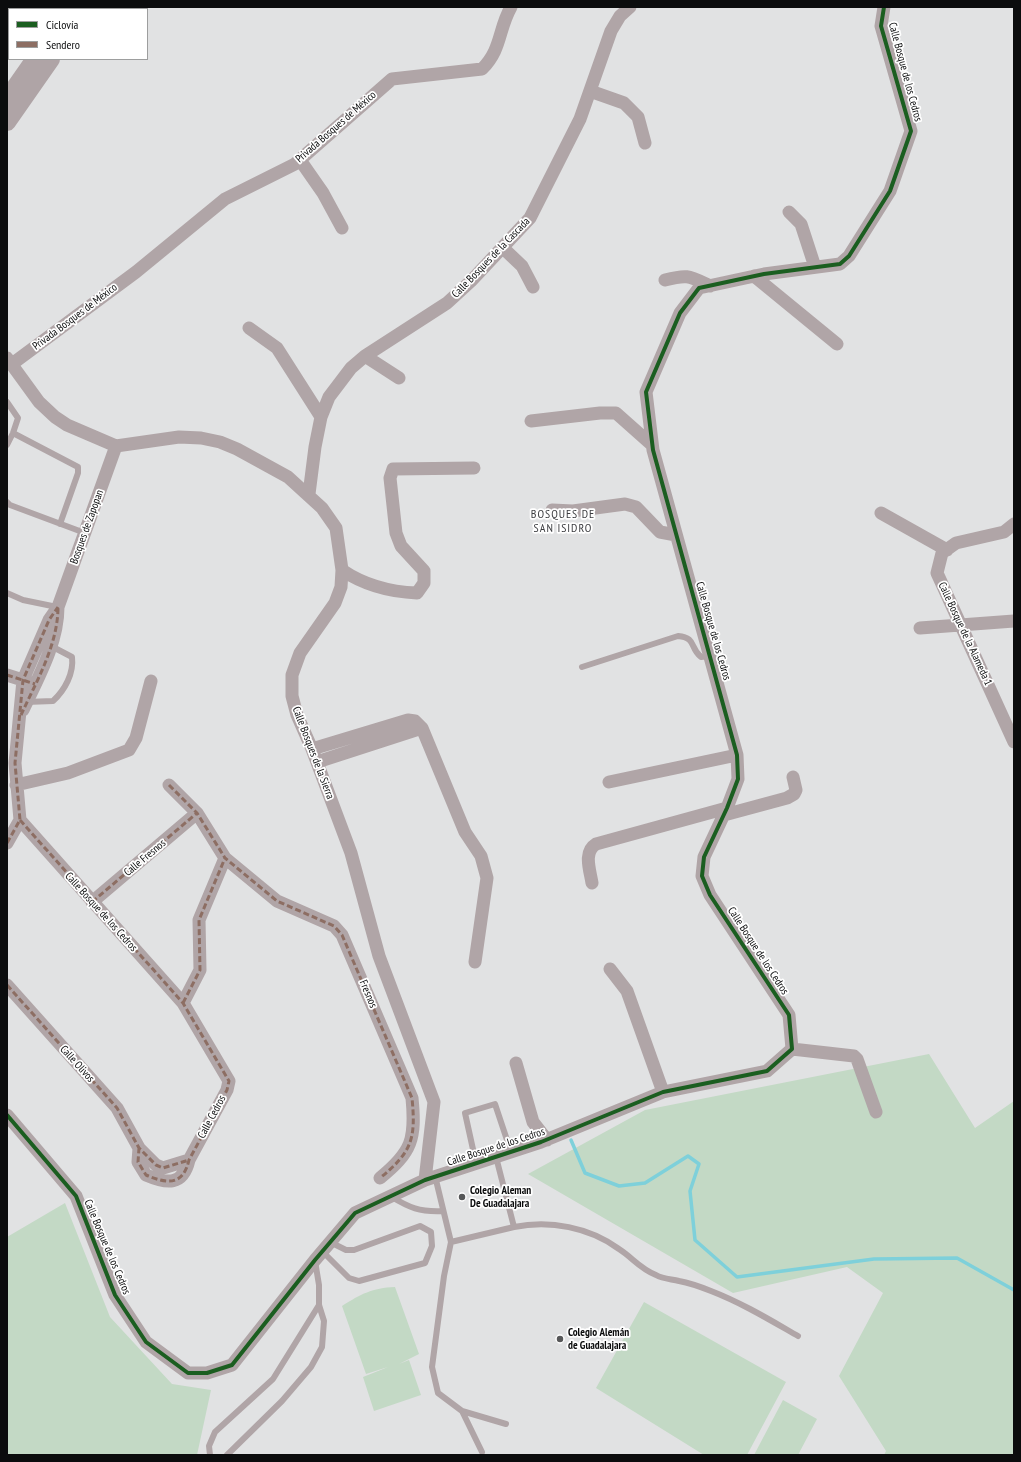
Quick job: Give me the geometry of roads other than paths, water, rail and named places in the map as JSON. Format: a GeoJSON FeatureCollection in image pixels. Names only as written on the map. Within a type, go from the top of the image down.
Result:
{"type":"FeatureCollection","features":[{"type":"Feature","properties":{"kind":"main road"},"geometry":{"type":"LineString","coordinates":[[7,99],[34,60]]}},
{"type":"Feature","properties":{"kind":"main road"},"geometry":{"type":"LineString","coordinates":[[7,122],[50,60]]}},
{"type":"Feature","properties":{"kind":"street","name":"Privada Bosques de México"},"geometry":{"type":"LineString","coordinates":[[9,361],[136,272],[225,198],[295,164],[392,79],[482,69],[491,60],[497,49],[507,15],[511,7]]}},
{"type":"Feature","properties":{"kind":"street","name":"Calle Bosques de la Cascada"},"geometry":{"type":"LineString","coordinates":[[309,494],[315,447],[321,417],[329,397],[339,382],[365,356],[447,303],[471,281],[530,218],[580,119],[610,30],[620,16],[630,7]]}},
{"type":"Feature","properties":{"kind":"street","name":"Calle Bosque de los Cedros"},"geometry":{"type":"LineString","coordinates":[[7,1115],[76,1196],[115,1295],[146,1342],[188,1373],[206,1373],[232,1365],[322,1251],[355,1213],[430,1178],[547,1140],[663,1092],[767,1071],[792,1049],[789,1016],[710,895],[702,876],[704,857],[726,812],[738,779],[737,755],[652,444],[646,392],[680,313],[700,288],[754,276],[840,264],[849,256],[890,191],[911,131],[881,26],[884,7]]}},
{"type":"Feature","properties":{"kind":"street"},"geometry":{"type":"LineString","coordinates":[[590,91],[624,103],[638,117],[645,142]]}},
{"type":"Feature","properties":{"kind":"street"},"geometry":{"type":"LineString","coordinates":[[300,160],[323,193],[342,228]]}},
{"type":"Feature","properties":{"kind":"street"},"geometry":{"type":"LineString","coordinates":[[789,212],[801,224],[815,267]]}},
{"type":"Feature","properties":{"kind":"street"},"geometry":{"type":"LineString","coordinates":[[502,247],[522,266],[533,286]]}},
{"type":"Feature","properties":{"kind":"street"},"geometry":{"type":"LineString","coordinates":[[665,280],[683,275],[689,276],[710,286]]}},
{"type":"Feature","properties":{"kind":"street"},"geometry":{"type":"LineString","coordinates":[[754,276],[838,344]]}},
{"type":"Feature","properties":{"kind":"street"},"geometry":{"type":"LineString","coordinates":[[249,328],[277,348],[321,417]]}},
{"type":"Feature","properties":{"kind":"street"},"geometry":{"type":"LineString","coordinates":[[365,356],[399,378]]}},
{"type":"Feature","properties":{"kind":"street","name":"Calle Bosques de la Sierra"},"geometry":{"type":"LineString","coordinates":[[9,361],[39,402],[55,417],[83,433],[116,446],[179,437],[201,438],[220,442],[270,466],[288,477],[309,494],[322,508],[336,528],[342,570],[341,587],[335,603],[300,653],[292,675],[292,696],[297,715],[315,755],[351,853],[379,956],[434,1102],[430,1178]]}},
{"type":"Feature","properties":{"kind":"street"},"geometry":{"type":"LineString","coordinates":[[531,421],[600,413],[616,413],[652,444]]}},
{"type":"Feature","properties":{"kind":"street","name":"Bosques de Zapopan"},"geometry":{"type":"LineString","coordinates":[[20,820],[16,785],[16,742],[18,721],[49,620],[58,607],[116,446]]}},
{"type":"Feature","properties":{"kind":"street"},"geometry":{"type":"LineString","coordinates":[[342,570],[353,577],[396,592],[417,593],[424,583],[424,571],[401,546],[396,533],[390,478],[393,469],[474,468]]}},
{"type":"Feature","properties":{"kind":"street"},"geometry":{"type":"LineString","coordinates":[[552,510],[573,511],[625,504],[636,507],[660,532],[676,535]]}},
{"type":"Feature","properties":{"kind":"street"},"geometry":{"type":"LineString","coordinates":[[881,513],[947,550],[956,543],[1004,532],[1014,524]]}},
{"type":"Feature","properties":{"kind":"street","name":"Calle Bosque de la Alameda 1"},"geometry":{"type":"LineString","coordinates":[[947,550],[942,553],[937,573],[1014,742]]}},
{"type":"Feature","properties":{"kind":"street","name":"Bosques de Zapopan"},"geometry":{"type":"LineString","coordinates":[[29,682],[51,646],[58,624],[58,607]]}},
{"type":"Feature","properties":{"kind":"street"},"geometry":{"type":"LineString","coordinates":[[920,628],[1014,621]]}},
{"type":"Feature","properties":{"kind":"street"},"geometry":{"type":"LineString","coordinates":[[7,674],[29,682]]}},
{"type":"Feature","properties":{"kind":"street"},"geometry":{"type":"LineString","coordinates":[[16,785],[68,773],[129,750],[136,738],[151,681]]}},
{"type":"Feature","properties":{"kind":"street"},"geometry":{"type":"LineString","coordinates":[[315,755],[408,720],[415,721],[422,728],[465,832],[481,856],[487,878],[475,962]]}},
{"type":"Feature","properties":{"kind":"street"},"geometry":{"type":"LineString","coordinates":[[609,782],[737,755]]}},
{"type":"Feature","properties":{"kind":"street"},"geometry":{"type":"LineString","coordinates":[[592,883],[588,854],[590,848],[596,844],[787,798],[794,794],[796,790],[793,776]]}},
{"type":"Feature","properties":{"kind":"street","name":"Fresnos"},"geometry":{"type":"LineString","coordinates":[[169,786],[198,813],[225,858],[277,901],[334,926],[342,935],[412,1098],[414,1121],[411,1144],[397,1164],[380,1178]]}},
{"type":"Feature","properties":{"kind":"street","name":"Calle Fresnos"},"geometry":{"type":"LineString","coordinates":[[92,902],[198,813]]}},
{"type":"Feature","properties":{"kind":"street"},"geometry":{"type":"LineString","coordinates":[[7,843],[20,820]]}},
{"type":"Feature","properties":{"kind":"street","name":"Calle Bosque de los Cedros"},"geometry":{"type":"LineString","coordinates":[[20,820],[183,1003]]}},
{"type":"Feature","properties":{"kind":"street"},"geometry":{"type":"LineString","coordinates":[[183,1003],[200,970],[199,920],[225,858]]}},
{"type":"Feature","properties":{"kind":"street"},"geometry":{"type":"LineString","coordinates":[[610,969],[627,991],[663,1092]]}},
{"type":"Feature","properties":{"kind":"street","name":"Calle Olivos"},"geometry":{"type":"LineString","coordinates":[[7,985],[117,1108],[139,1148]]}},
{"type":"Feature","properties":{"kind":"street","name":"Calle Cedros"},"geometry":{"type":"LineString","coordinates":[[139,1148],[156,1165],[163,1168],[189,1160],[227,1090],[229,1081],[183,1003]]}},
{"type":"Feature","properties":{"kind":"street"},"geometry":{"type":"LineString","coordinates":[[792,1049],[854,1056],[857,1059],[876,1112]]}},
{"type":"Feature","properties":{"kind":"street"},"geometry":{"type":"LineString","coordinates":[[516,1063],[533,1122],[547,1140]]}},
{"type":"Feature","properties":{"kind":"lane"},"geometry":{"type":"LineString","coordinates":[[7,402],[18,418],[14,433],[7,445]]}},
{"type":"Feature","properties":{"kind":"lane"},"geometry":{"type":"LineString","coordinates":[[14,433],[78,467],[78,473],[60,524]]}},
{"type":"Feature","properties":{"kind":"lane"},"geometry":{"type":"LineString","coordinates":[[7,502],[10,505],[85,533]]}},
{"type":"Feature","properties":{"kind":"lane"},"geometry":{"type":"LineString","coordinates":[[7,593],[23,600],[58,607]]}},
{"type":"Feature","properties":{"kind":"lane"},"geometry":{"type":"LineString","coordinates":[[582,667],[678,636],[686,637],[692,641],[701,657],[710,656]]}},
{"type":"Feature","properties":{"kind":"lane"},"geometry":{"type":"LineString","coordinates":[[23,702],[53,701],[59,695],[73,668],[72,657],[51,646]]}},
{"type":"Feature","properties":{"kind":"lane"},"geometry":{"type":"LineString","coordinates":[[476,1163],[465,1113],[496,1104],[511,1152]]}},
{"type":"Feature","properties":{"kind":"lane"},"geometry":{"type":"LineString","coordinates":[[496,1157],[514,1227]]}},
{"type":"Feature","properties":{"kind":"lane"},"geometry":{"type":"LineString","coordinates":[[430,1178],[443,1211],[451,1242],[444,1276],[432,1367],[438,1393],[462,1411],[506,1424]]}},
{"type":"Feature","properties":{"kind":"lane"},"geometry":{"type":"LineString","coordinates":[[390,1196],[408,1208],[424,1212],[443,1211]]}},
{"type":"Feature","properties":{"kind":"lane"},"geometry":{"type":"LineString","coordinates":[[451,1242],[514,1227],[546,1223],[569,1227],[592,1235],[619,1248],[643,1270],[660,1277],[679,1280],[735,1301],[798,1336]]}},
{"type":"Feature","properties":{"kind":"lane"},"geometry":{"type":"LineString","coordinates":[[420,1226],[431,1232],[432,1246],[425,1262],[359,1281],[350,1278],[322,1251],[354,1250],[420,1226]]}},
{"type":"Feature","properties":{"kind":"lane"},"geometry":{"type":"LineString","coordinates":[[227,1455],[282,1401],[311,1367],[322,1347],[324,1321],[319,1306],[319,1286],[322,1251]]}},
{"type":"Feature","properties":{"kind":"lane"},"geometry":{"type":"LineString","coordinates":[[210,1455],[209,1446],[215,1432],[273,1379],[319,1306]]}},
{"type":"Feature","properties":{"kind":"lane"},"geometry":{"type":"LineString","coordinates":[[462,1411],[482,1452]]}},
{"type":"Feature","properties":{"kind":"waterway"},"geometry":{"type":"LineString","coordinates":[[571,1140],[585,1173],[619,1186],[645,1183],[688,1156],[699,1164],[690,1191],[695,1240],[737,1277],[874,1259],[957,1258],[1014,1290]]}},
{"type":"Feature","properties":{"kind":"place","name":"Colegio Aleman De Guadalajara"},"geometry":{"type":"Point","coordinates":[462,1197]}},
{"type":"Feature","properties":{"kind":"place","name":"Colegio Alemán de Guadalajara"},"geometry":{"type":"Point","coordinates":[560,1339]}},
{"type":"Feature","properties":{"kind":"district","name":"BOSQUES DE SAN ISIDRO"},"geometry":{"type":"Point","coordinates":[563,522]}}]}
